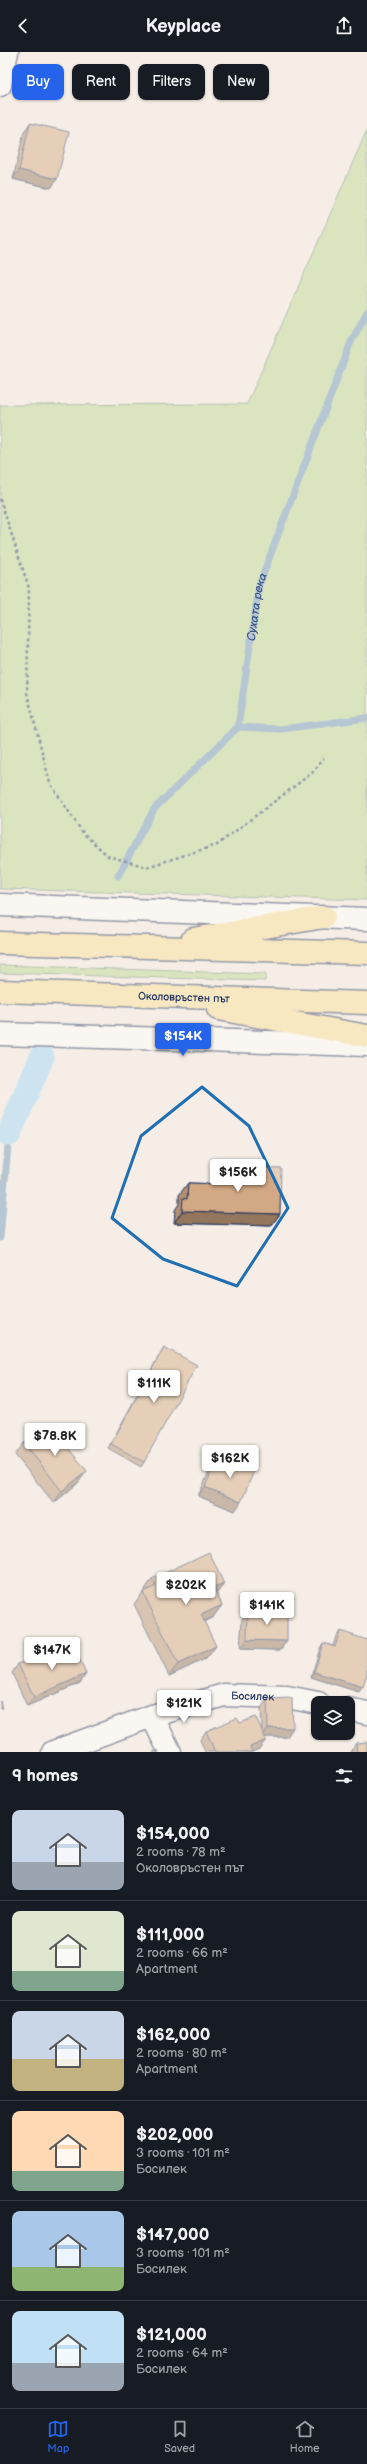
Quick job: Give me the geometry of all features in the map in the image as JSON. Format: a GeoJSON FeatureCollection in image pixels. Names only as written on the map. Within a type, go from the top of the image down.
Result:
{"type":"FeatureCollection","features":[{"type":"Feature","properties":{"kind":"highway"},"geometry":{"type":"LineString","coordinates":[[142,947],[324,917]]}},
{"type":"Feature","properties":{"kind":"highway"},"geometry":{"type":"LineString","coordinates":[[0,943],[367,953]]}},
{"type":"Feature","properties":{"kind":"highway","name":"Околовръстен път"},"geometry":{"type":"LineString","coordinates":[[0,991],[367,1003]]}},
{"type":"Feature","properties":{"kind":"highway"},"geometry":{"type":"LineString","coordinates":[[142,996],[367,1036]]}},
{"type":"Feature","properties":{"kind":"street"},"geometry":{"type":"LineString","coordinates":[[0,85],[7,52]]}},
{"type":"Feature","properties":{"kind":"street"},"geometry":{"type":"LineString","coordinates":[[0,905],[367,919]]}},
{"type":"Feature","properties":{"kind":"street"},"geometry":{"type":"LineString","coordinates":[[0,1034],[367,1045]]}},
{"type":"Feature","properties":{"kind":"street","name":"Босилек"},"geometry":{"type":"LineString","coordinates":[[52,1752],[152,1716],[224,1695],[287,1697],[311,1702]]}},
{"type":"Feature","properties":{"kind":"street"},"geometry":{"type":"LineString","coordinates":[[355,1710],[367,1713]]}},
{"type":"Feature","properties":{"kind":"street"},"geometry":{"type":"LineString","coordinates":[[152,1716],[170,1752]]}},
{"type":"Feature","properties":{"kind":"path"},"geometry":{"type":"LineString","coordinates":[[0,498],[29,588],[27,693],[50,783],[84,833],[108,856],[147,867],[217,845],[312,773],[324,758]]}},
{"type":"Feature","properties":{"kind":"highlighted area"},"geometry":{"type":"Polygon","coordinates":[[[202,1087],[249,1126],[288,1208],[237,1286],[163,1259],[112,1218],[141,1136],[202,1087]]]}},
{"type":"Feature","properties":{"kind":"green space"},"geometry":{"type":"Polygon","coordinates":[[[367,130],[367,900],[0,889],[0,405],[247,404],[367,130]]]}},
{"type":"Feature","properties":{"kind":"green space"},"geometry":{"type":"Polygon","coordinates":[[[0,965],[265,974],[265,981],[0,973],[0,965]]]}},
{"type":"Feature","properties":{"kind":"building"},"geometry":{"type":"Polygon","coordinates":[[[30,123],[69,132],[57,179],[19,170],[30,123]]]}},
{"type":"Feature","properties":{"kind":"building"},"geometry":{"type":"Polygon","coordinates":[[[241,1167],[281,1168],[280,1214],[182,1211],[183,1198],[187,1199],[188,1183],[226,1184],[226,1173],[241,1173],[241,1167]]]}},
{"type":"Feature","properties":{"kind":"building"},"geometry":{"type":"Polygon","coordinates":[[[164,1347],[197,1365],[144,1462],[111,1444],[164,1347]]]}},
{"type":"Feature","properties":{"kind":"building"},"geometry":{"type":"Polygon","coordinates":[[[48,1424],[87,1471],[62,1491],[24,1443],[48,1424]]]}},
{"type":"Feature","properties":{"kind":"building"},"geometry":{"type":"Polygon","coordinates":[[[218,1456],[254,1471],[241,1502],[205,1487],[218,1456]]]}},
{"type":"Feature","properties":{"kind":"building"},"geometry":{"type":"Polygon","coordinates":[[[209,1552],[224,1584],[214,1588],[222,1605],[201,1615],[216,1646],[178,1664],[143,1592],[156,1586],[152,1579],[209,1552]]]}},
{"type":"Feature","properties":{"kind":"building"},"geometry":{"type":"Polygon","coordinates":[[[248,1610],[287,1611],[287,1641],[247,1640],[248,1610]]]}},
{"type":"Feature","properties":{"kind":"building"},"geometry":{"type":"Polygon","coordinates":[[[340,1631],[367,1640],[367,1673],[363,1687],[314,1672],[323,1643],[335,1647],[340,1631]]]}},
{"type":"Feature","properties":{"kind":"building"},"geometry":{"type":"Polygon","coordinates":[[[74,1647],[86,1674],[34,1697],[18,1664],[40,1654],[43,1661],[74,1647]]]}},
{"type":"Feature","properties":{"kind":"building"},"geometry":{"type":"Polygon","coordinates":[[[292,1698],[293,1728],[268,1728],[267,1699],[292,1698]]]}},
{"type":"Feature","properties":{"kind":"building"},"geometry":{"type":"Polygon","coordinates":[[[256,1717],[266,1740],[250,1747],[252,1752],[215,1752],[206,1731],[237,1718],[240,1723],[256,1717]]]}},
{"type":"Feature","properties":{"kind":"building"},"geometry":{"type":"Polygon","coordinates":[[[367,1742],[367,1752],[357,1752],[356,1743],[367,1742]]]}},
{"type":"Feature","properties":{"kind":"waterway","name":"Сухата река"},"geometry":{"type":"LineString","coordinates":[[118,876],[154,809],[238,727],[259,585],[351,342],[367,312]]}},
{"type":"Feature","properties":{"kind":"waterway"},"geometry":{"type":"LineString","coordinates":[[238,727],[281,729],[367,718]]}},
{"type":"Feature","properties":{"kind":"waterway","name":"Сухата река"},"geometry":{"type":"LineString","coordinates":[[9,1134],[42,1057]]}},
{"type":"Feature","properties":{"kind":"waterway","name":"Сухата река"},"geometry":{"type":"LineString","coordinates":[[0,1138],[9,1134],[0,1238]]}}]}
